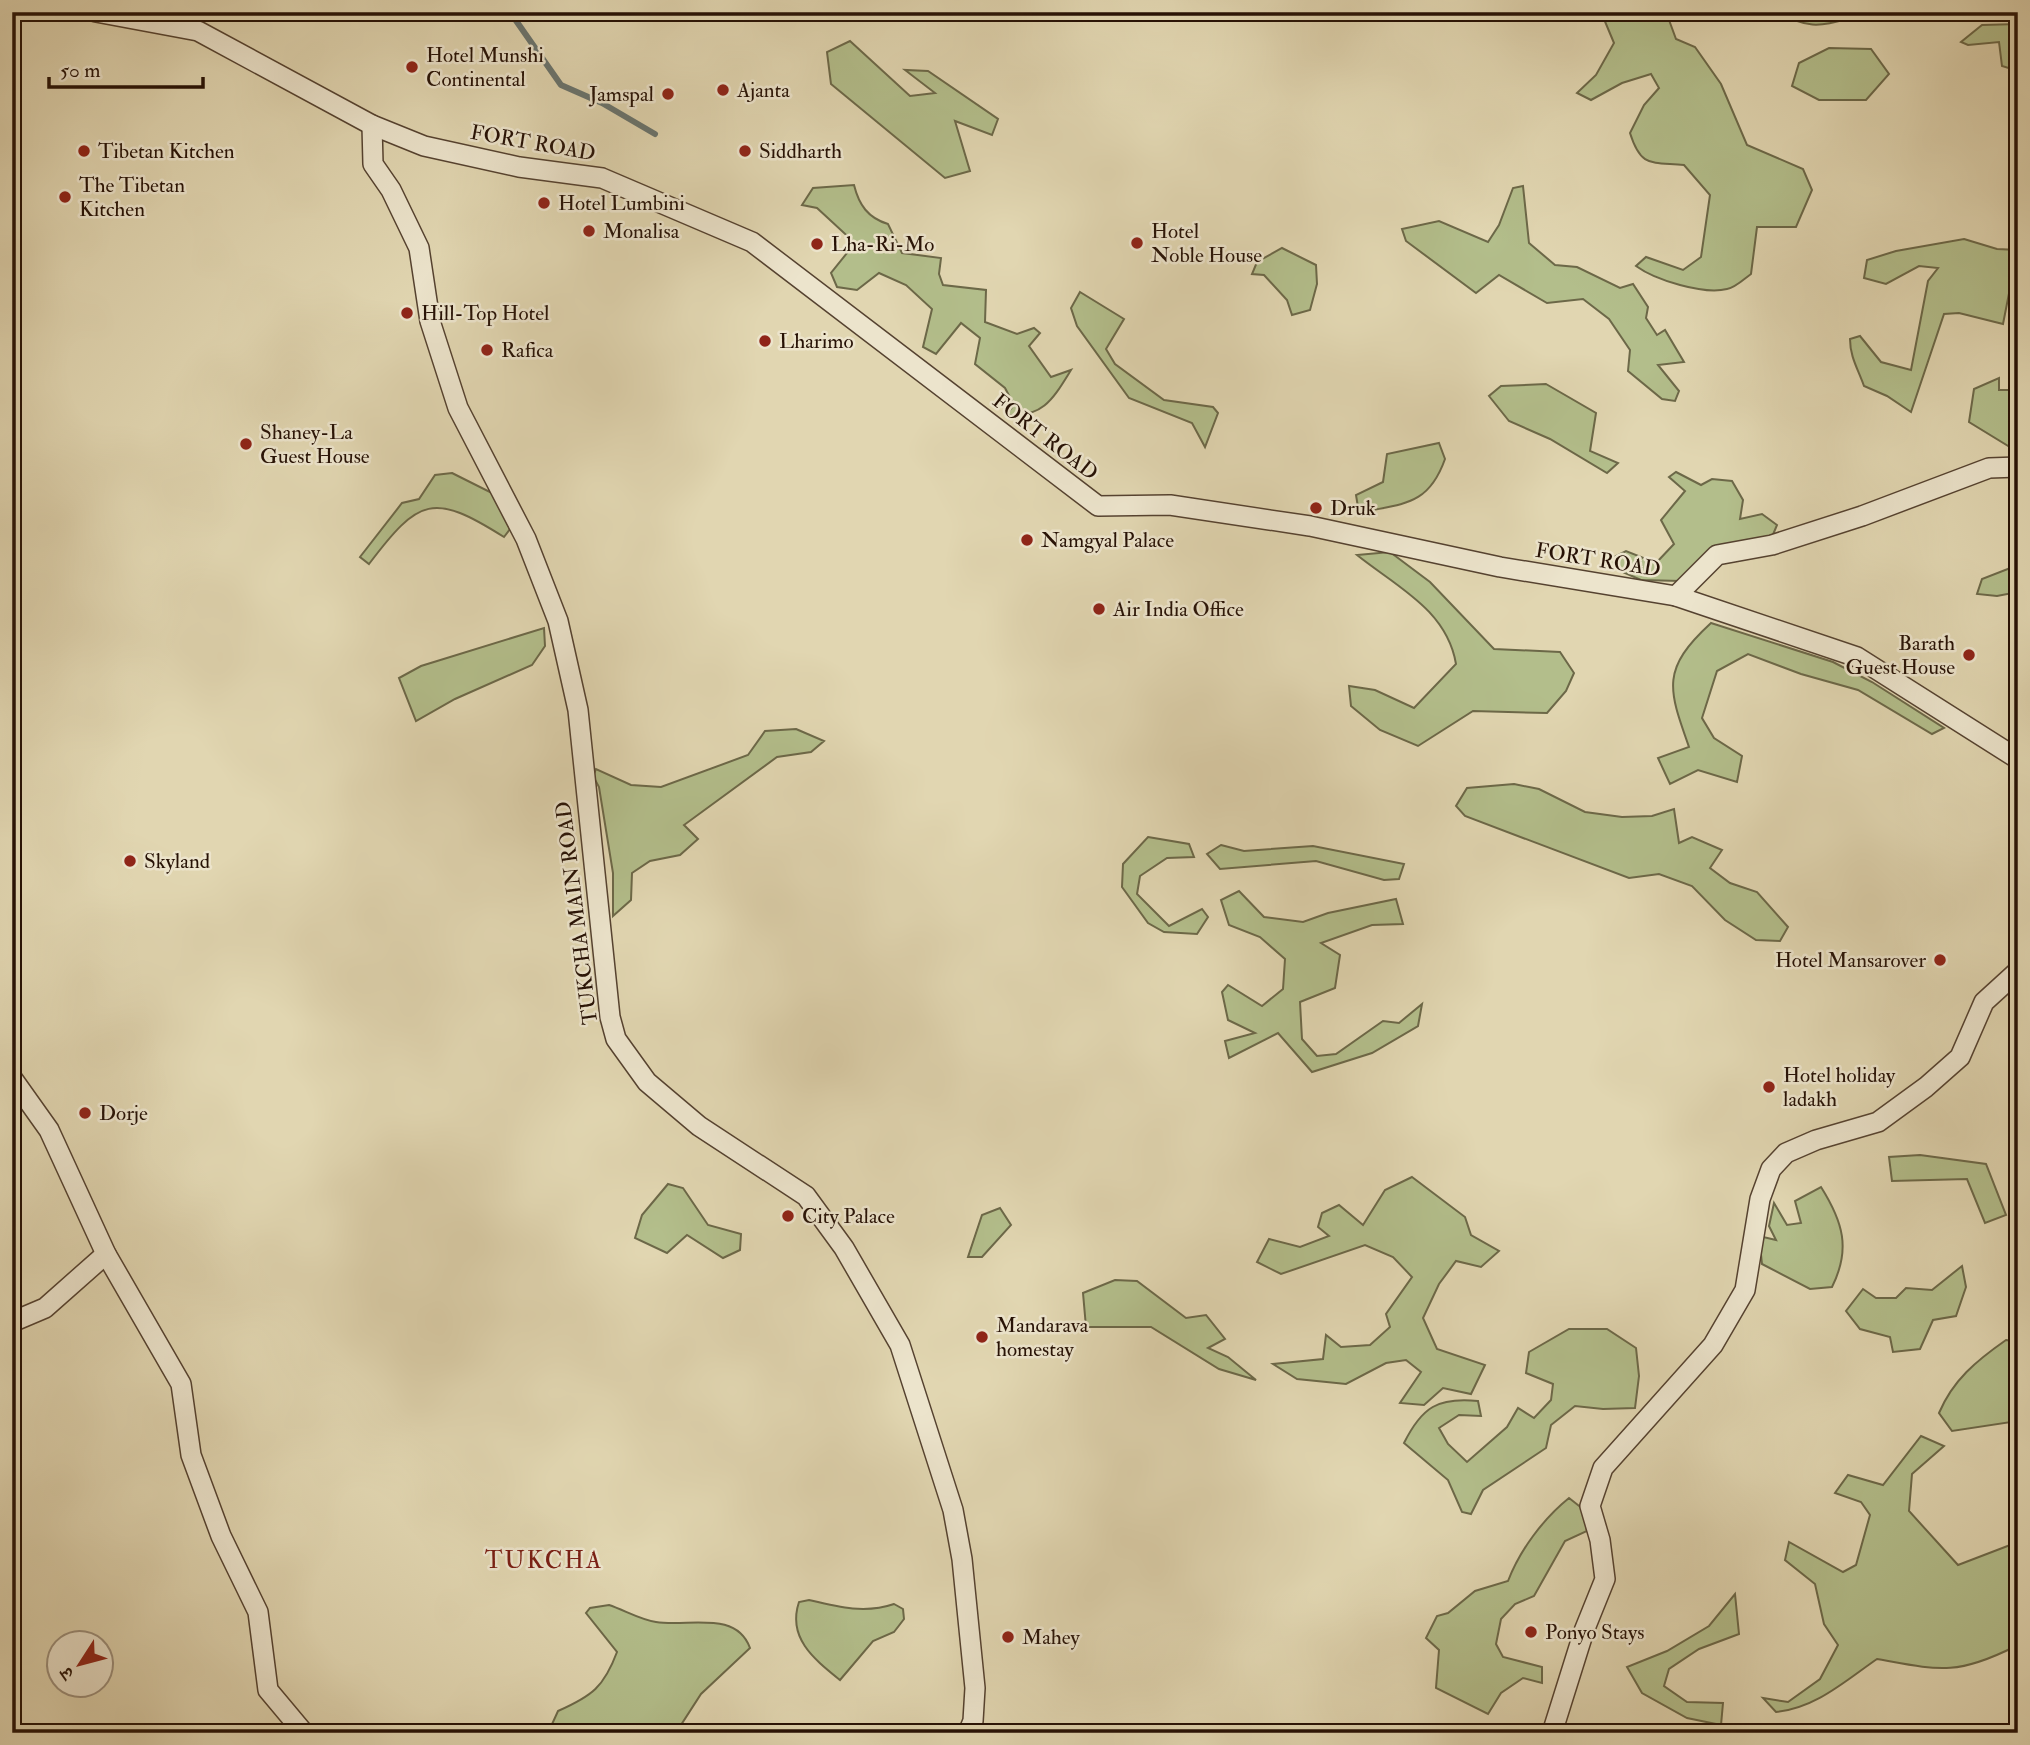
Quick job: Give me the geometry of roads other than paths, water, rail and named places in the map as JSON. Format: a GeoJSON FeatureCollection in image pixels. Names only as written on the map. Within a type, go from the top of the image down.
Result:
{"type":"FeatureCollection","features":[{"type":"Feature","properties":{"kind":"street","name":"FORT ROAD"},"geometry":{"type":"LineString","coordinates":[[96,12],[198,31],[372,125],[424,146],[519,167],[601,178],[752,242],[1098,506],[1170,505],[1310,526],[1500,567],[1676,596],[1857,657],[2018,759]]}},
{"type":"Feature","properties":{"kind":"street","name":"TUKCHA MAIN ROAD"},"geometry":{"type":"LineString","coordinates":[[372,125],[373,164],[391,190],[419,248],[430,321],[458,408],[526,539],[558,621],[578,710],[610,1017],[616,1040],[647,1082],[699,1126],[806,1196],[844,1248],[900,1345],[953,1510],[962,1559],[975,1688],[973,1721],[968,1733]]}},
{"type":"Feature","properties":{"kind":"street"},"geometry":{"type":"LineString","coordinates":[[1676,596],[1717,555],[1772,545],[1862,516],[1989,468],[2018,467]]}},
{"type":"Feature","properties":{"kind":"street"},"geometry":{"type":"LineString","coordinates":[[1552,1733],[1584,1632],[1605,1579],[1601,1540],[1590,1506],[1603,1468],[1713,1345],[1745,1290],[1759,1199],[1771,1169],[1786,1153],[1816,1140],[1878,1122],[1926,1087],[1960,1057],[1984,1002],[2018,971]]}},
{"type":"Feature","properties":{"kind":"street"},"geometry":{"type":"LineString","coordinates":[[12,1079],[49,1130],[106,1254],[181,1384],[191,1455],[221,1536],[258,1612],[268,1690],[304,1733]]}},
{"type":"Feature","properties":{"kind":"street"},"geometry":{"type":"LineString","coordinates":[[12,1322],[45,1308],[106,1254]]}},
{"type":"Feature","properties":{"kind":"waterway"},"geometry":{"type":"LineString","coordinates":[[510,12],[561,85],[602,103],[655,134]]}},
{"type":"Feature","properties":{"kind":"place","name":"Hotel Munshi Continental"},"geometry":{"type":"Point","coordinates":[412,67]}},
{"type":"Feature","properties":{"kind":"place","name":"Ajanta"},"geometry":{"type":"Point","coordinates":[723,90]}},
{"type":"Feature","properties":{"kind":"place","name":"Jamspal"},"geometry":{"type":"Point","coordinates":[668,94]}},
{"type":"Feature","properties":{"kind":"place","name":"Tibetan Kitchen"},"geometry":{"type":"Point","coordinates":[84,151]}},
{"type":"Feature","properties":{"kind":"place","name":"Siddharth"},"geometry":{"type":"Point","coordinates":[745,151]}},
{"type":"Feature","properties":{"kind":"place","name":"The Tibetan Kitchen"},"geometry":{"type":"Point","coordinates":[65,197]}},
{"type":"Feature","properties":{"kind":"place","name":"Hotel Lumbini"},"geometry":{"type":"Point","coordinates":[544,203]}},
{"type":"Feature","properties":{"kind":"place","name":"Monalisa"},"geometry":{"type":"Point","coordinates":[589,231]}},
{"type":"Feature","properties":{"kind":"place","name":"Hotel Noble House"},"geometry":{"type":"Point","coordinates":[1137,243]}},
{"type":"Feature","properties":{"kind":"place","name":"Lha-Ri-Mo"},"geometry":{"type":"Point","coordinates":[817,244]}},
{"type":"Feature","properties":{"kind":"place","name":"Hill-Top Hotel"},"geometry":{"type":"Point","coordinates":[407,313]}},
{"type":"Feature","properties":{"kind":"place","name":"Lharimo"},"geometry":{"type":"Point","coordinates":[765,341]}},
{"type":"Feature","properties":{"kind":"place","name":"Rafica"},"geometry":{"type":"Point","coordinates":[487,350]}},
{"type":"Feature","properties":{"kind":"place","name":"Shaney-La Guest House"},"geometry":{"type":"Point","coordinates":[246,444]}},
{"type":"Feature","properties":{"kind":"place","name":"Druk"},"geometry":{"type":"Point","coordinates":[1316,508]}},
{"type":"Feature","properties":{"kind":"place","name":"Namgyal Palace"},"geometry":{"type":"Point","coordinates":[1027,540]}},
{"type":"Feature","properties":{"kind":"place","name":"Air India Office"},"geometry":{"type":"Point","coordinates":[1099,609]}},
{"type":"Feature","properties":{"kind":"place","name":"Barath Guest House"},"geometry":{"type":"Point","coordinates":[1969,655]}},
{"type":"Feature","properties":{"kind":"place","name":"Skyland"},"geometry":{"type":"Point","coordinates":[130,861]}},
{"type":"Feature","properties":{"kind":"place","name":"Hotel Mansarover"},"geometry":{"type":"Point","coordinates":[1940,960]}},
{"type":"Feature","properties":{"kind":"place","name":"Hotel holiday ladakh"},"geometry":{"type":"Point","coordinates":[1769,1087]}},
{"type":"Feature","properties":{"kind":"place","name":"Dorje"},"geometry":{"type":"Point","coordinates":[85,1113]}},
{"type":"Feature","properties":{"kind":"place","name":"City Palace"},"geometry":{"type":"Point","coordinates":[788,1216]}},
{"type":"Feature","properties":{"kind":"place","name":"Mandarava homestay"},"geometry":{"type":"Point","coordinates":[982,1337]}},
{"type":"Feature","properties":{"kind":"place","name":"Ponyo Stays"},"geometry":{"type":"Point","coordinates":[1531,1632]}},
{"type":"Feature","properties":{"kind":"place","name":"Mahey"},"geometry":{"type":"Point","coordinates":[1008,1637]}},
{"type":"Feature","properties":{"kind":"district","name":"TUKCHA"},"geometry":{"type":"Point","coordinates":[544,1560]}}]}
